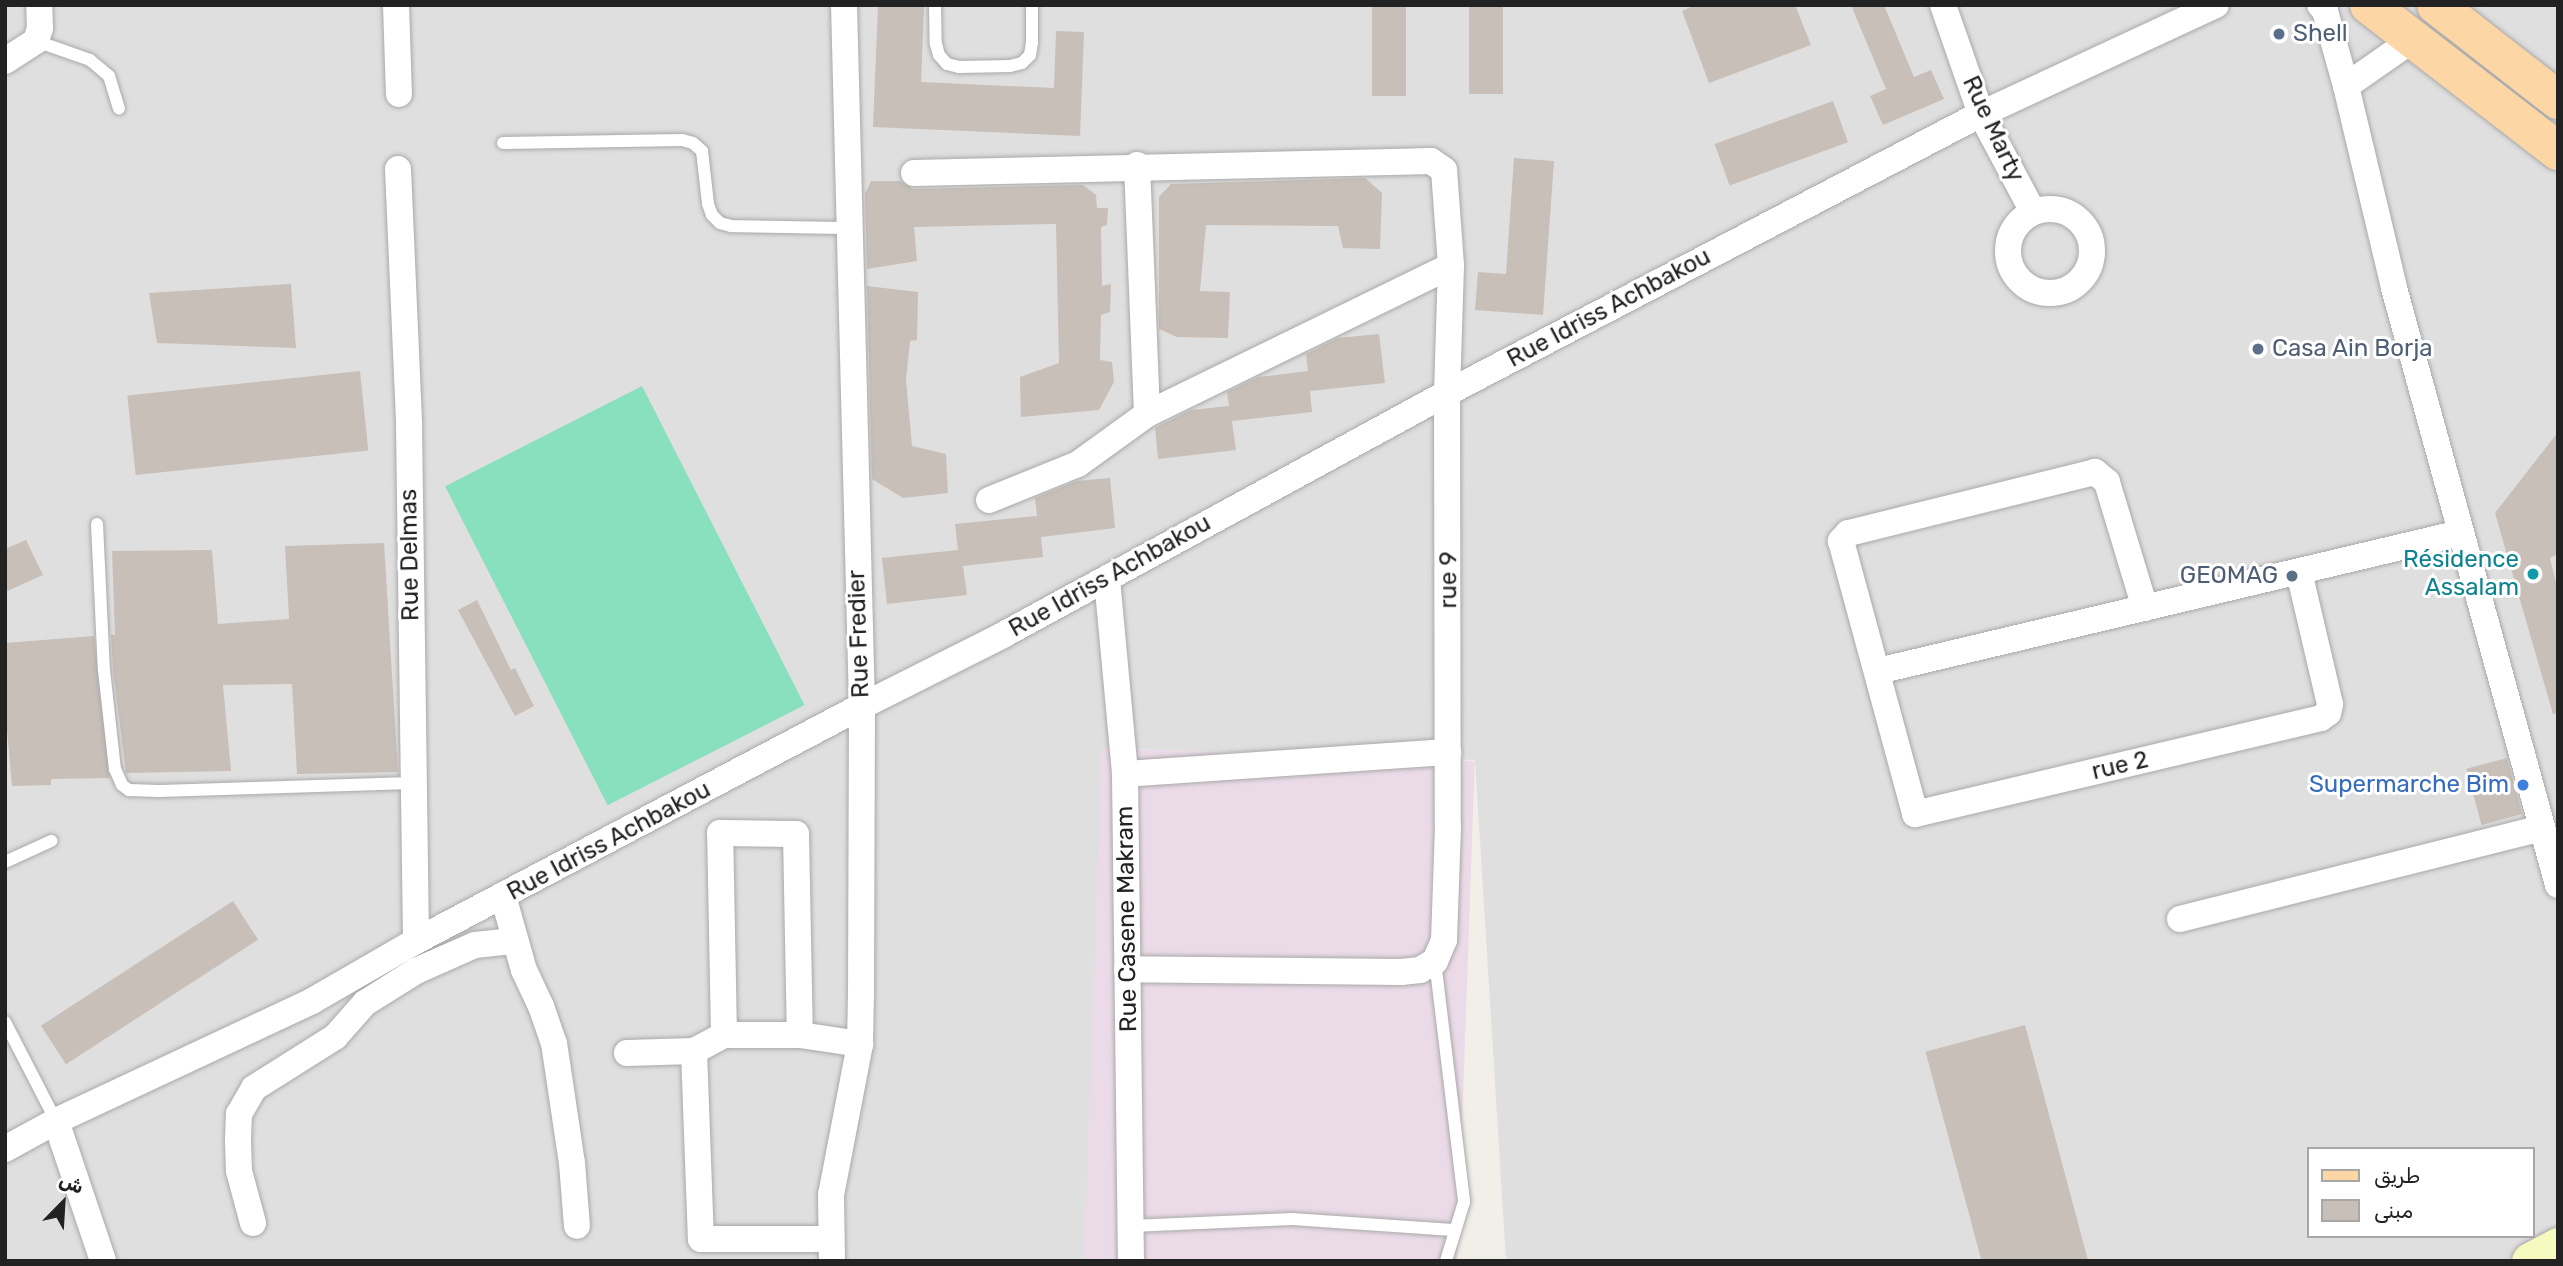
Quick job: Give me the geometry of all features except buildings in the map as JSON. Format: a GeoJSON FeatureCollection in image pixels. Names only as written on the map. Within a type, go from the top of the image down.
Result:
{"type":"FeatureCollection","features":[{"type":"Feature","properties":{"kind":"main road"},"geometry":{"type":"LineString","coordinates":[[2369,5],[2558,151]]}},
{"type":"Feature","properties":{"kind":"main road"},"geometry":{"type":"LineString","coordinates":[[2436,5],[2558,100]]}},
{"type":"Feature","properties":{"kind":"street"},"geometry":{"type":"LineString","coordinates":[[5,61],[36,41],[40,28],[39,5]]}},
{"type":"Feature","properties":{"kind":"street"},"geometry":{"type":"LineString","coordinates":[[396,5],[399,93]]}},
{"type":"Feature","properties":{"kind":"street","name":"Rue Fredier"},"geometry":{"type":"LineString","coordinates":[[831,1250],[831,1195],[860,1044],[862,706],[844,5]]}},
{"type":"Feature","properties":{"kind":"street","name":"Rue Marty"},"geometry":{"type":"LineString","coordinates":[[1943,5],[1981,114],[2033,212]]}},
{"type":"Feature","properties":{"kind":"street","name":"Rue Idriss Achbakou"},"geometry":{"type":"LineString","coordinates":[[5,1149],[56,1121],[312,1001],[416,941],[1107,579],[1447,393],[1981,114],[2216,5]]}},
{"type":"Feature","properties":{"kind":"street"},"geometry":{"type":"LineString","coordinates":[[2320,5],[2325,10],[2346,86],[2394,288],[2459,533],[2546,817],[2558,885]]}},
{"type":"Feature","properties":{"kind":"street"},"geometry":{"type":"LineString","coordinates":[[2346,86],[2412,40]]}},
{"type":"Feature","properties":{"kind":"street","name":"rue 9"},"geometry":{"type":"LineString","coordinates":[[1137,165],[1431,161],[1444,170],[1451,266],[1447,393],[1448,752],[1444,940],[1435,961]]}},
{"type":"Feature","properties":{"kind":"street"},"geometry":{"type":"LineString","coordinates":[[914,173],[1137,165],[1147,414]]}},
{"type":"Feature","properties":{"kind":"street","name":"Rue Delmas"},"geometry":{"type":"LineString","coordinates":[[398,169],[409,425],[416,941]]}},
{"type":"Feature","properties":{"kind":"street"},"geometry":{"type":"LineString","coordinates":[[989,500],[1078,464],[1147,414],[1451,266]]}},
{"type":"Feature","properties":{"kind":"street"},"geometry":{"type":"LineString","coordinates":[[2146,608],[2107,482],[2095,472],[1843,536],[1878,671],[2146,608],[2299,572],[2459,533]]}},
{"type":"Feature","properties":{"kind":"street","name":"rue 2"},"geometry":{"type":"LineString","coordinates":[[1878,671],[1912,812],[1919,814],[1946,808],[2321,718],[2328,713],[2330,704],[2299,572]]}},
{"type":"Feature","properties":{"kind":"street","name":"Rue Casene Makram"},"geometry":{"type":"LineString","coordinates":[[1107,579],[1125,774],[1131,1261]]}},
{"type":"Feature","properties":{"kind":"street"},"geometry":{"type":"LineString","coordinates":[[1125,774],[1448,752]]}},
{"type":"Feature","properties":{"kind":"street"},"geometry":{"type":"LineString","coordinates":[[2180,919],[2546,817]]}},
{"type":"Feature","properties":{"kind":"street"},"geometry":{"type":"LineString","coordinates":[[724,1035],[720,833],[796,834],[800,1035]]}},
{"type":"Feature","properties":{"kind":"street"},"geometry":{"type":"LineString","coordinates":[[503,896],[514,941],[554,1043],[572,1163],[577,1226]]}},
{"type":"Feature","properties":{"kind":"street"},"geometry":{"type":"LineString","coordinates":[[253,1223],[239,1171],[238,1140],[239,1114],[254,1088],[335,1037],[365,1003],[416,971],[475,945],[514,941]]}},
{"type":"Feature","properties":{"kind":"street"},"geometry":{"type":"LineString","coordinates":[[1128,969],[1401,972],[1420,970],[1435,961]]}},
{"type":"Feature","properties":{"kind":"street"},"geometry":{"type":"LineString","coordinates":[[627,1052],[694,1051],[724,1035],[800,1035],[860,1044]]}},
{"type":"Feature","properties":{"kind":"street"},"geometry":{"type":"LineString","coordinates":[[694,1051],[701,1239],[831,1250]]}},
{"type":"Feature","properties":{"kind":"street"},"geometry":{"type":"LineString","coordinates":[[56,1121],[103,1261]]}},
{"type":"Feature","properties":{"kind":"street"},"geometry":{"type":"LineString","coordinates":[[2530,1261],[2558,1246]]}},
{"type":"Feature","properties":{"kind":"lane"},"geometry":{"type":"LineString","coordinates":[[935,5],[936,44],[939,55],[947,64],[959,67],[1010,66],[1021,63],[1030,54],[1032,5]]}},
{"type":"Feature","properties":{"kind":"lane"},"geometry":{"type":"LineString","coordinates":[[36,41],[90,61],[100,68],[109,76],[119,109]]}},
{"type":"Feature","properties":{"kind":"lane"},"geometry":{"type":"LineString","coordinates":[[503,143],[682,140],[693,143],[702,151],[708,204],[712,215],[720,223],[731,226],[850,228]]}},
{"type":"Feature","properties":{"kind":"lane"},"geometry":{"type":"LineString","coordinates":[[97,524],[104,670],[116,768],[121,785],[129,790],[158,791],[413,783]]}},
{"type":"Feature","properties":{"kind":"lane"},"geometry":{"type":"LineString","coordinates":[[5,862],[51,841]]}},
{"type":"Feature","properties":{"kind":"lane"},"geometry":{"type":"LineString","coordinates":[[1435,961],[1464,1202],[1453,1230],[1446,1261]]}},
{"type":"Feature","properties":{"kind":"lane"},"geometry":{"type":"LineString","coordinates":[[5,1022],[56,1121]]}},
{"type":"Feature","properties":{"kind":"lane"},"geometry":{"type":"LineString","coordinates":[[1131,1226],[1292,1219],[1453,1230]]}},
{"type":"Feature","properties":{"kind":"shaded area"},"geometry":{"type":"Polygon","coordinates":[[[5,5],[2558,5],[2558,1239],[2502,1261],[1506,1261],[1475,760],[1103,748],[1121,1261],[5,1261],[5,5]]]}},
{"type":"Feature","properties":{"kind":"shaded area"},"geometry":{"type":"Polygon","coordinates":[[[1102,748],[1475,761],[1457,1261],[1084,1261],[1102,748]]]}},
{"type":"Feature","properties":{"kind":"green space"},"geometry":{"type":"Polygon","coordinates":[[[642,386],[805,705],[608,805],[445,486],[642,386]]]}},
{"type":"Feature","properties":{"kind":"place","name":"Shell"},"geometry":{"type":"Point","coordinates":[2279,34]}},
{"type":"Feature","properties":{"kind":"place","name":"Casa Ain Borja"},"geometry":{"type":"Point","coordinates":[2258,349]}},
{"type":"Feature","properties":{"kind":"place","name":"Résidence Assalam"},"geometry":{"type":"Point","coordinates":[2533,574]}},
{"type":"Feature","properties":{"kind":"place","name":"GEOMAG"},"geometry":{"type":"Point","coordinates":[2292,576]}},
{"type":"Feature","properties":{"kind":"place","name":"Supermarche Bim"},"geometry":{"type":"Point","coordinates":[2523,785]}}]}
